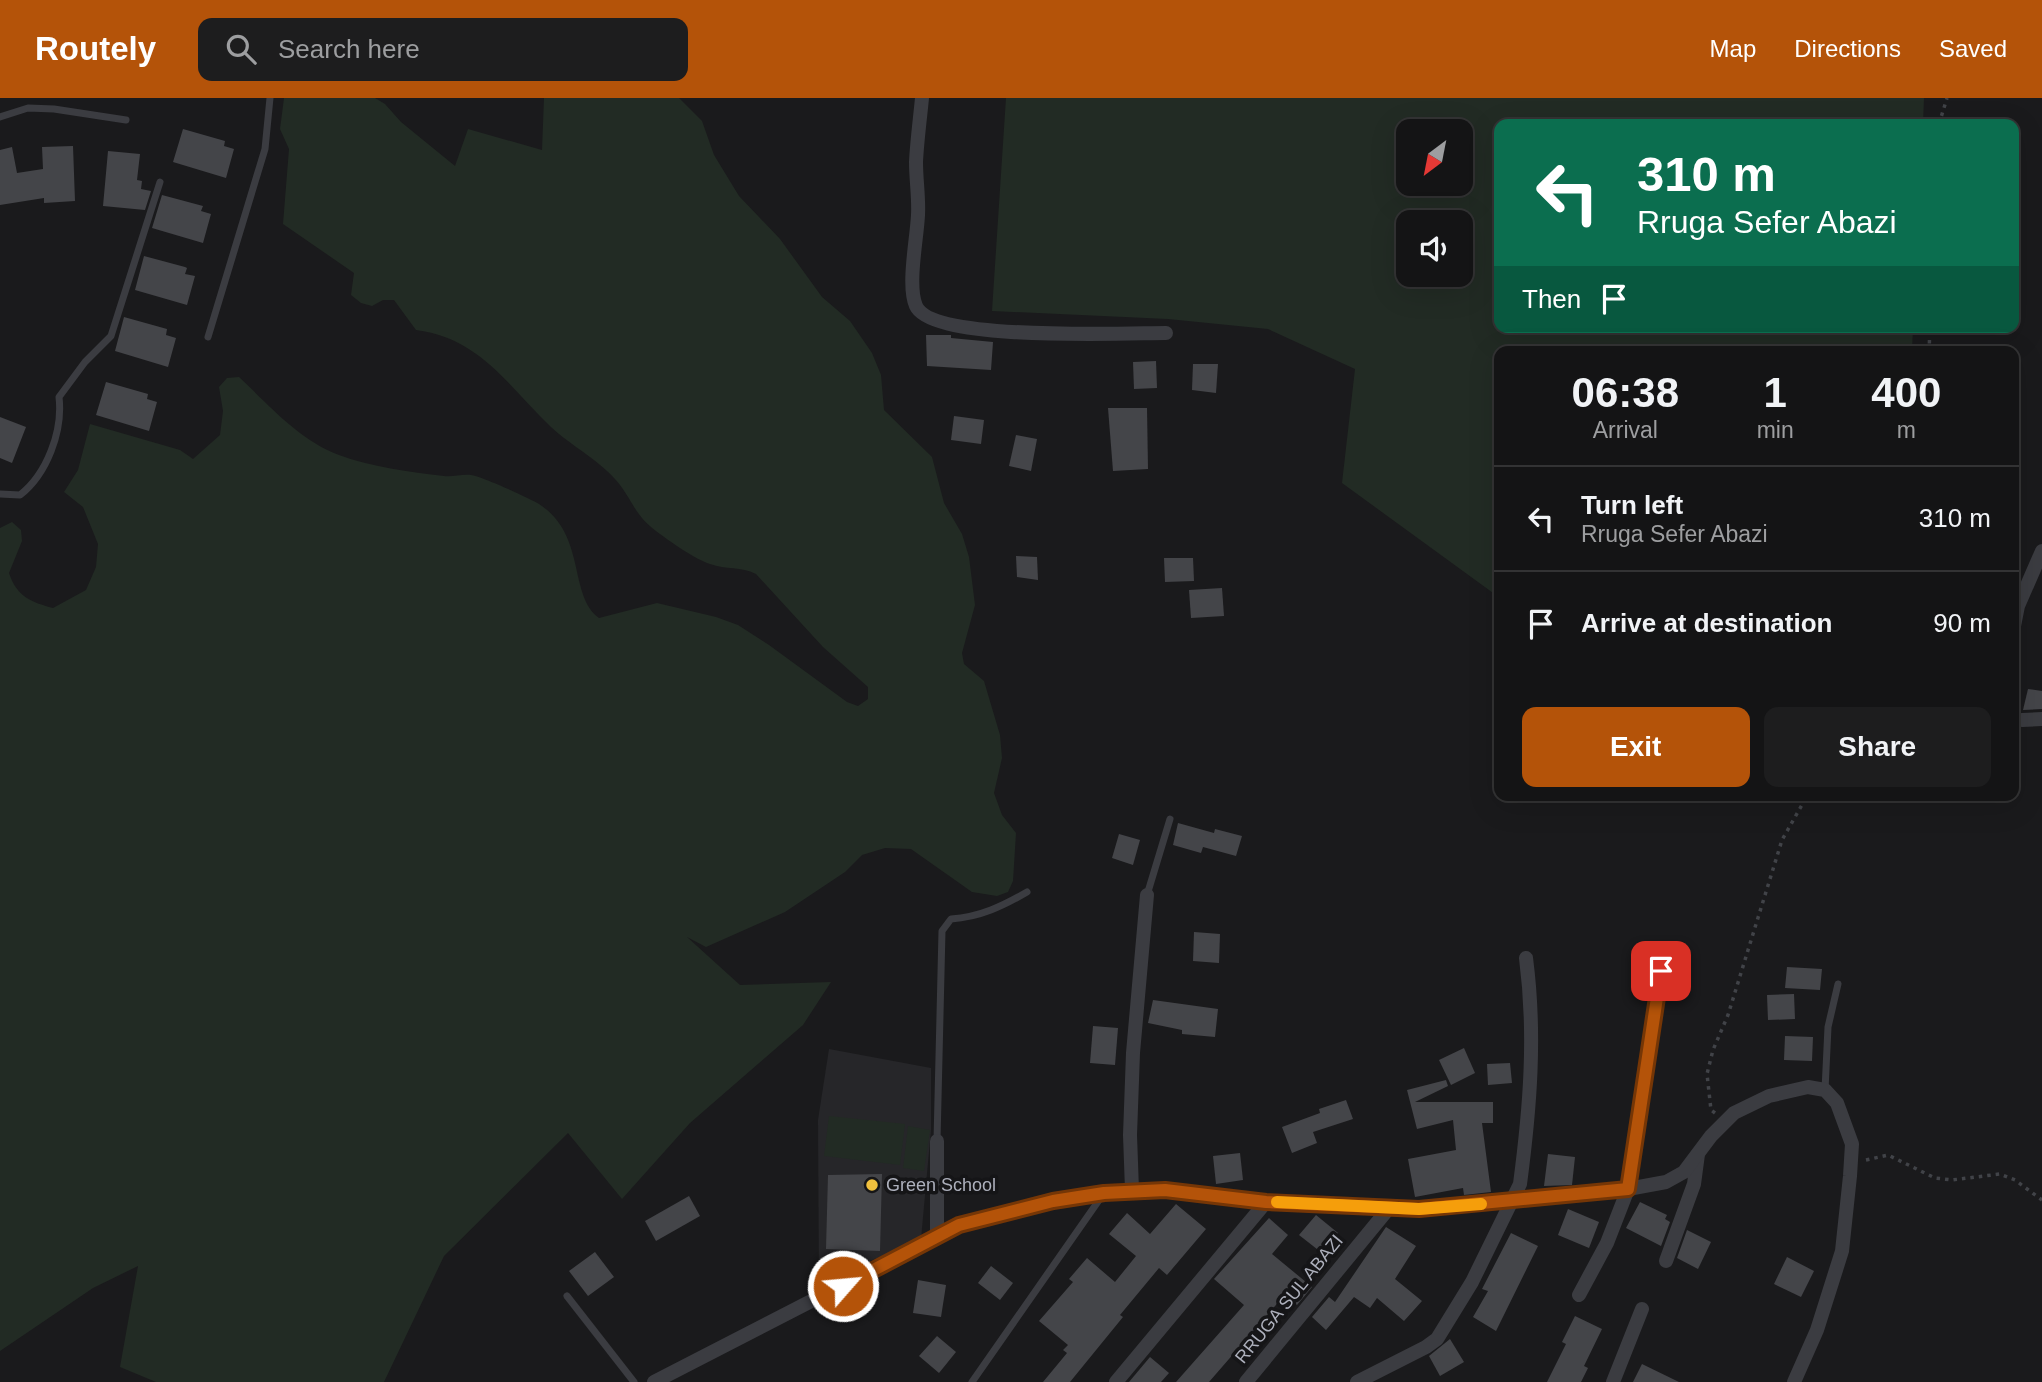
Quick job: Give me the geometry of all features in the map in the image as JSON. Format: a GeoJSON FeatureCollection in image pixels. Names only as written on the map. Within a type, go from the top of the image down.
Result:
{"type":"FeatureCollection","features":[{"type":"Feature","properties":{"kind":"street"},"geometry":{"type":"LineString","coordinates":[[922,98],[916,162],[918,213],[913,289],[916,306],[926,317],[993,330],[1044,335],[1166,333]]}},
{"type":"Feature","properties":{"kind":"street"},"geometry":{"type":"LineString","coordinates":[[2019,604],[2042,551]]}},
{"type":"Feature","properties":{"kind":"street"},"geometry":{"type":"LineString","coordinates":[[2022,720],[2042,719]]}},
{"type":"Feature","properties":{"kind":"street"},"geometry":{"type":"LineString","coordinates":[[1132,1190],[1130,1135],[1133,1053],[1147,895]]}},
{"type":"Feature","properties":{"kind":"street"},"geometry":{"type":"LineString","coordinates":[[1357,1382],[1437,1339],[1472,1282],[1514,1200],[1520,1184],[1532,1077],[1532,1004],[1526,958]]}},
{"type":"Feature","properties":{"kind":"street"},"geometry":{"type":"LineString","coordinates":[[1579,1295],[1607,1244],[1628,1189],[1661,971]]}},
{"type":"Feature","properties":{"kind":"street"},"geometry":{"type":"LineString","coordinates":[[654,1382],[959,1225],[1053,1201],[1132,1190],[1165,1190],[1266,1202],[1419,1209],[1628,1189],[1665,1182],[1684,1172],[1734,1113],[1769,1096],[1808,1087],[1825,1090],[1838,1103],[1852,1144],[1842,1251],[1830,1292],[1794,1382]]}},
{"type":"Feature","properties":{"kind":"street"},"geometry":{"type":"LineString","coordinates":[[937,1141],[937,1238]]}},
{"type":"Feature","properties":{"kind":"street"},"geometry":{"type":"LineString","coordinates":[[1666,1261],[1695,1184],[1698,1153]]}},
{"type":"Feature","properties":{"kind":"street"},"geometry":{"type":"LineString","coordinates":[[1116,1382],[1266,1202]]}},
{"type":"Feature","properties":{"kind":"street","name":"RRUGA SUL ABAZI"},"geometry":{"type":"LineString","coordinates":[[1246,1382],[1389,1208]]}},
{"type":"Feature","properties":{"kind":"street"},"geometry":{"type":"LineString","coordinates":[[1613,1382],[1642,1309]]}},
{"type":"Feature","properties":{"kind":"lane"},"geometry":{"type":"LineString","coordinates":[[208,337],[265,149],[270,98]]}},
{"type":"Feature","properties":{"kind":"lane"},"geometry":{"type":"LineString","coordinates":[[0,117],[28,108],[54,109],[126,120]]}},
{"type":"Feature","properties":{"kind":"lane"},"geometry":{"type":"LineString","coordinates":[[0,494],[20,495],[35,483],[48,459],[61,412],[59,397],[85,362],[111,336],[160,182]]}},
{"type":"Feature","properties":{"kind":"lane"},"geometry":{"type":"LineString","coordinates":[[1147,895],[1170,819]]}},
{"type":"Feature","properties":{"kind":"lane"},"geometry":{"type":"LineString","coordinates":[[937,1141],[942,931],[951,919],[978,915],[1027,892]]}},
{"type":"Feature","properties":{"kind":"lane"},"geometry":{"type":"LineString","coordinates":[[1825,1090],[1828,1027],[1838,984]]}},
{"type":"Feature","properties":{"kind":"lane"},"geometry":{"type":"LineString","coordinates":[[972,1382],[1104,1193]]}},
{"type":"Feature","properties":{"kind":"lane"},"geometry":{"type":"LineString","coordinates":[[566,1296],[634,1382]]}},
{"type":"Feature","properties":{"kind":"path"},"geometry":{"type":"LineString","coordinates":[[1941,119],[1947,98]]}},
{"type":"Feature","properties":{"kind":"path"},"geometry":{"type":"LineString","coordinates":[[1724,1122],[1711,1110],[1707,1074],[1782,840],[1804,801]]}},
{"type":"Feature","properties":{"kind":"path"},"geometry":{"type":"LineString","coordinates":[[1868,1160],[1888,1155],[1934,1178],[1952,1180],[2000,1174],[2015,1180],[2042,1200]]}},
{"type":"Feature","properties":{"kind":"shaded area"},"geometry":{"type":"Polygon","coordinates":[[[284,98],[375,98],[455,166],[468,129],[542,150],[544,98],[679,98],[702,121],[714,155],[739,196],[780,239],[822,297],[850,321],[872,353],[881,375],[884,410],[932,457],[944,503],[962,534],[969,557],[975,605],[962,653],[964,664],[984,681],[1000,735],[1002,758],[994,793],[1002,815],[1016,833],[1013,881],[1008,892],[997,896],[972,892],[911,849],[885,848],[862,855],[845,872],[785,912],[706,947],[687,937],[740,985],[831,982],[803,1025],[690,1123],[622,1199],[568,1133],[444,1256],[384,1382],[156,1382],[120,1367],[138,1266],[93,1288],[0,1351],[0,528],[12,522],[21,530],[22,541],[9,573],[16,588],[26,597],[53,608],[86,590],[96,567],[98,544],[83,507],[64,492],[78,470],[90,424],[180,450],[193,459],[220,435],[223,411],[219,387],[227,378],[239,377],[298,431],[339,455],[404,471],[444,476],[476,476],[539,504],[554,517],[564,532],[583,595],[589,608],[599,618],[657,603],[716,617],[738,625],[769,645],[847,702],[858,706],[868,699],[868,687],[823,647],[756,574],[704,562],[656,531],[640,515],[613,477],[551,427],[476,353],[438,335],[416,330],[394,300],[383,300],[372,306],[361,303],[351,295],[354,273],[283,224],[289,149],[280,129],[284,98]]]}},
{"type":"Feature","properties":{"kind":"shaded area"},"geometry":{"type":"Polygon","coordinates":[[[1006,98],[1924,98],[1923,119],[1494,119],[1494,333],[1913,333],[1912,346],[1494,346],[1494,594],[1342,483],[1355,369],[1268,329],[1168,319],[992,311],[1006,98]]]}},
{"type":"Feature","properties":{"kind":"shaded area","name":"Green School"},"geometry":{"type":"Polygon","coordinates":[[[829,1049],[931,1068],[931,1130],[921,1239],[819,1283],[818,1120],[829,1049]]]}},
{"type":"Feature","properties":{"kind":"shaded area"},"geometry":{"type":"Polygon","coordinates":[[[829,1116],[905,1124],[900,1165],[824,1156],[829,1116]]]}},
{"type":"Feature","properties":{"kind":"shaded area"},"geometry":{"type":"Polygon","coordinates":[[[908,1126],[930,1130],[924,1171],[903,1168],[908,1126]]]}},
{"type":"Feature","properties":{"kind":"building"},"geometry":{"type":"Polygon","coordinates":[[[183,129],[225,141],[224,146],[234,149],[226,178],[173,162],[183,129]]]}},
{"type":"Feature","properties":{"kind":"building"},"geometry":{"type":"Polygon","coordinates":[[[73,146],[75,201],[44,203],[44,198],[0,205],[0,150],[12,147],[17,173],[43,169],[42,147],[73,146]]]}},
{"type":"Feature","properties":{"kind":"building"},"geometry":{"type":"Polygon","coordinates":[[[108,151],[140,154],[137,180],[142,181],[141,189],[151,191],[145,210],[103,206],[108,151]]]}},
{"type":"Feature","properties":{"kind":"building"},"geometry":{"type":"Polygon","coordinates":[[[162,195],[203,206],[201,211],[211,214],[203,243],[152,228],[162,195]]]}},
{"type":"Feature","properties":{"kind":"building"},"geometry":{"type":"Polygon","coordinates":[[[144,256],[185,267],[185,274],[195,276],[187,305],[135,290],[144,256]]]}},
{"type":"Feature","properties":{"kind":"building"},"geometry":{"type":"Polygon","coordinates":[[[124,317],[167,329],[166,335],[176,338],[168,367],[115,351],[124,317]]]}},
{"type":"Feature","properties":{"kind":"building"},"geometry":{"type":"Polygon","coordinates":[[[926,335],[951,335],[951,338],[993,342],[991,370],[927,366],[926,335]]]}},
{"type":"Feature","properties":{"kind":"building"},"geometry":{"type":"Polygon","coordinates":[[[1156,361],[1157,388],[1134,389],[1133,362],[1156,361]]]}},
{"type":"Feature","properties":{"kind":"building"},"geometry":{"type":"Polygon","coordinates":[[[1193,364],[1218,364],[1216,393],[1192,390],[1193,364]]]}},
{"type":"Feature","properties":{"kind":"building"},"geometry":{"type":"Polygon","coordinates":[[[106,382],[148,394],[147,399],[157,402],[149,431],[96,415],[106,382]]]}},
{"type":"Feature","properties":{"kind":"building"},"geometry":{"type":"Polygon","coordinates":[[[1108,408],[1147,408],[1148,469],[1113,471],[1108,408]]]}},
{"type":"Feature","properties":{"kind":"building"},"geometry":{"type":"Polygon","coordinates":[[[954,416],[984,420],[981,444],[951,440],[954,416]]]}},
{"type":"Feature","properties":{"kind":"building"},"geometry":{"type":"Polygon","coordinates":[[[0,417],[26,427],[12,463],[0,458],[0,417]]]}},
{"type":"Feature","properties":{"kind":"building"},"geometry":{"type":"Polygon","coordinates":[[[1016,435],[1037,439],[1031,471],[1009,466],[1016,435]]]}},
{"type":"Feature","properties":{"kind":"building"},"geometry":{"type":"Polygon","coordinates":[[[1016,556],[1037,557],[1038,580],[1017,577],[1016,556]]]}},
{"type":"Feature","properties":{"kind":"building"},"geometry":{"type":"Polygon","coordinates":[[[1164,558],[1193,558],[1194,581],[1165,582],[1164,558]]]}},
{"type":"Feature","properties":{"kind":"building"},"geometry":{"type":"Polygon","coordinates":[[[1222,588],[1224,616],[1191,618],[1189,590],[1222,588]]]}},
{"type":"Feature","properties":{"kind":"building"},"geometry":{"type":"Polygon","coordinates":[[[2028,689],[2042,691],[2042,709],[2023,710],[2028,689]]]}},
{"type":"Feature","properties":{"kind":"building"},"geometry":{"type":"Polygon","coordinates":[[[1178,823],[1214,833],[1215,829],[1242,836],[1236,856],[1203,847],[1201,853],[1173,845],[1178,823]]]}},
{"type":"Feature","properties":{"kind":"building"},"geometry":{"type":"Polygon","coordinates":[[[1119,834],[1140,840],[1133,865],[1112,858],[1119,834]]]}},
{"type":"Feature","properties":{"kind":"building"},"geometry":{"type":"Polygon","coordinates":[[[1194,932],[1220,934],[1219,963],[1193,961],[1194,932]]]}},
{"type":"Feature","properties":{"kind":"building"},"geometry":{"type":"Polygon","coordinates":[[[1787,967],[1822,969],[1820,990],[1785,988],[1787,967]]]}},
{"type":"Feature","properties":{"kind":"building"},"geometry":{"type":"Polygon","coordinates":[[[1794,994],[1795,1019],[1768,1020],[1767,995],[1794,994]]]}},
{"type":"Feature","properties":{"kind":"building"},"geometry":{"type":"Polygon","coordinates":[[[1153,1000],[1218,1009],[1215,1037],[1182,1034],[1182,1030],[1148,1023],[1153,1000]]]}},
{"type":"Feature","properties":{"kind":"building"},"geometry":{"type":"Polygon","coordinates":[[[1093,1026],[1118,1028],[1115,1065],[1090,1063],[1093,1026]]]}},
{"type":"Feature","properties":{"kind":"building"},"geometry":{"type":"Polygon","coordinates":[[[1785,1036],[1813,1037],[1812,1061],[1784,1060],[1785,1036]]]}},
{"type":"Feature","properties":{"kind":"building"},"geometry":{"type":"Polygon","coordinates":[[[1464,1048],[1475,1073],[1451,1085],[1439,1060],[1464,1048]]]}},
{"type":"Feature","properties":{"kind":"building"},"geometry":{"type":"Polygon","coordinates":[[[1510,1063],[1512,1083],[1488,1085],[1487,1064],[1510,1063]]]}},
{"type":"Feature","properties":{"kind":"building"},"geometry":{"type":"Polygon","coordinates":[[[1446,1080],[1448,1086],[1415,1102],[1493,1102],[1493,1123],[1482,1123],[1491,1192],[1464,1195],[1463,1188],[1415,1197],[1408,1159],[1456,1150],[1453,1120],[1417,1129],[1407,1090],[1446,1080]]]}},
{"type":"Feature","properties":{"kind":"building"},"geometry":{"type":"Polygon","coordinates":[[[1346,1100],[1353,1119],[1313,1132],[1317,1143],[1292,1153],[1282,1127],[1320,1113],[1319,1109],[1346,1100]]]}},
{"type":"Feature","properties":{"kind":"building"},"geometry":{"type":"Polygon","coordinates":[[[1240,1153],[1243,1180],[1216,1184],[1213,1156],[1240,1153]]]}},
{"type":"Feature","properties":{"kind":"building"},"geometry":{"type":"Polygon","coordinates":[[[1548,1154],[1575,1157],[1572,1185],[1544,1186],[1548,1154]]]}},
{"type":"Feature","properties":{"kind":"building"},"geometry":{"type":"Polygon","coordinates":[[[882,1174],[880,1251],[826,1249],[828,1175],[882,1174]]]}},
{"type":"Feature","properties":{"kind":"building"},"geometry":{"type":"Polygon","coordinates":[[[689,1196],[700,1216],[656,1241],[645,1221],[689,1196]]]}},
{"type":"Feature","properties":{"kind":"building"},"geometry":{"type":"Polygon","coordinates":[[[1640,1202],[1667,1215],[1665,1219],[1670,1222],[1661,1246],[1626,1228],[1640,1202]]]}},
{"type":"Feature","properties":{"kind":"building"},"geometry":{"type":"Polygon","coordinates":[[[1176,1204],[1206,1229],[1167,1275],[1159,1268],[1070,1382],[1043,1382],[1067,1353],[1063,1350],[1068,1345],[1039,1321],[1073,1282],[1069,1279],[1087,1258],[1115,1282],[1136,1256],[1109,1234],[1127,1213],[1150,1234],[1176,1204]]]}},
{"type":"Feature","properties":{"kind":"building"},"geometry":{"type":"Polygon","coordinates":[[[1568,1209],[1599,1222],[1589,1248],[1558,1235],[1568,1209]]]}},
{"type":"Feature","properties":{"kind":"building"},"geometry":{"type":"Polygon","coordinates":[[[1316,1215],[1338,1233],[1322,1253],[1299,1235],[1316,1215]]]}},
{"type":"Feature","properties":{"kind":"building"},"geometry":{"type":"Polygon","coordinates":[[[1269,1218],[1288,1235],[1272,1254],[1312,1287],[1297,1305],[1288,1297],[1285,1300],[1282,1298],[1209,1382],[1176,1382],[1244,1305],[1214,1279],[1269,1218]]]}},
{"type":"Feature","properties":{"kind":"building"},"geometry":{"type":"Polygon","coordinates":[[[1386,1227],[1416,1246],[1395,1279],[1422,1301],[1404,1321],[1377,1298],[1370,1308],[1354,1297],[1326,1330],[1312,1317],[1329,1297],[1335,1302],[1386,1227]]]}},
{"type":"Feature","properties":{"kind":"building"},"geometry":{"type":"Polygon","coordinates":[[[1687,1230],[1711,1242],[1698,1269],[1677,1258],[1687,1230]]]}},
{"type":"Feature","properties":{"kind":"building"},"geometry":{"type":"Polygon","coordinates":[[[1511,1233],[1538,1246],[1496,1331],[1473,1317],[1488,1291],[1482,1289],[1511,1233]]]}},
{"type":"Feature","properties":{"kind":"building"},"geometry":{"type":"Polygon","coordinates":[[[595,1252],[614,1277],[588,1296],[569,1271],[595,1252]]]}},
{"type":"Feature","properties":{"kind":"building"},"geometry":{"type":"Polygon","coordinates":[[[1787,1257],[1814,1271],[1801,1297],[1774,1284],[1787,1257]]]}},
{"type":"Feature","properties":{"kind":"building"},"geometry":{"type":"Polygon","coordinates":[[[991,1266],[1013,1283],[1000,1300],[978,1283],[991,1266]]]}},
{"type":"Feature","properties":{"kind":"building"},"geometry":{"type":"Polygon","coordinates":[[[918,1280],[946,1285],[941,1317],[913,1313],[918,1280]]]}},
{"type":"Feature","properties":{"kind":"building"},"geometry":{"type":"Polygon","coordinates":[[[1575,1316],[1602,1329],[1584,1366],[1588,1368],[1581,1382],[1547,1382],[1566,1344],[1562,1342],[1575,1316]]]}},
{"type":"Feature","properties":{"kind":"building"},"geometry":{"type":"Polygon","coordinates":[[[937,1336],[956,1352],[939,1373],[919,1356],[937,1336]]]}},
{"type":"Feature","properties":{"kind":"building"},"geometry":{"type":"Polygon","coordinates":[[[1450,1339],[1464,1362],[1440,1376],[1429,1356],[1450,1339]]]}},
{"type":"Feature","properties":{"kind":"building"},"geometry":{"type":"Polygon","coordinates":[[[1150,1357],[1169,1373],[1161,1382],[1129,1382],[1150,1357]]]}},
{"type":"Feature","properties":{"kind":"building"},"geometry":{"type":"Polygon","coordinates":[[[1642,1364],[1679,1382],[1633,1382],[1642,1364]]]}},
{"type":"Feature","properties":{"kind":"slow traffic"},"geometry":{"type":"LineString","coordinates":[[1277,1202],[1362,1209],[1419,1209],[1481,1204]]}},
{"type":"Feature","properties":{"kind":"place","name":"Green School"},"geometry":{"type":"Point","coordinates":[872,1185]}},
{"type":"Feature","properties":{"kind":"route"},"geometry":{"type":"LineString","coordinates":[[843,1286],[959,1225],[1053,1201],[1104,1193],[1165,1190],[1266,1202],[1362,1209],[1419,1209],[1628,1189],[1661,971]]}}]}
